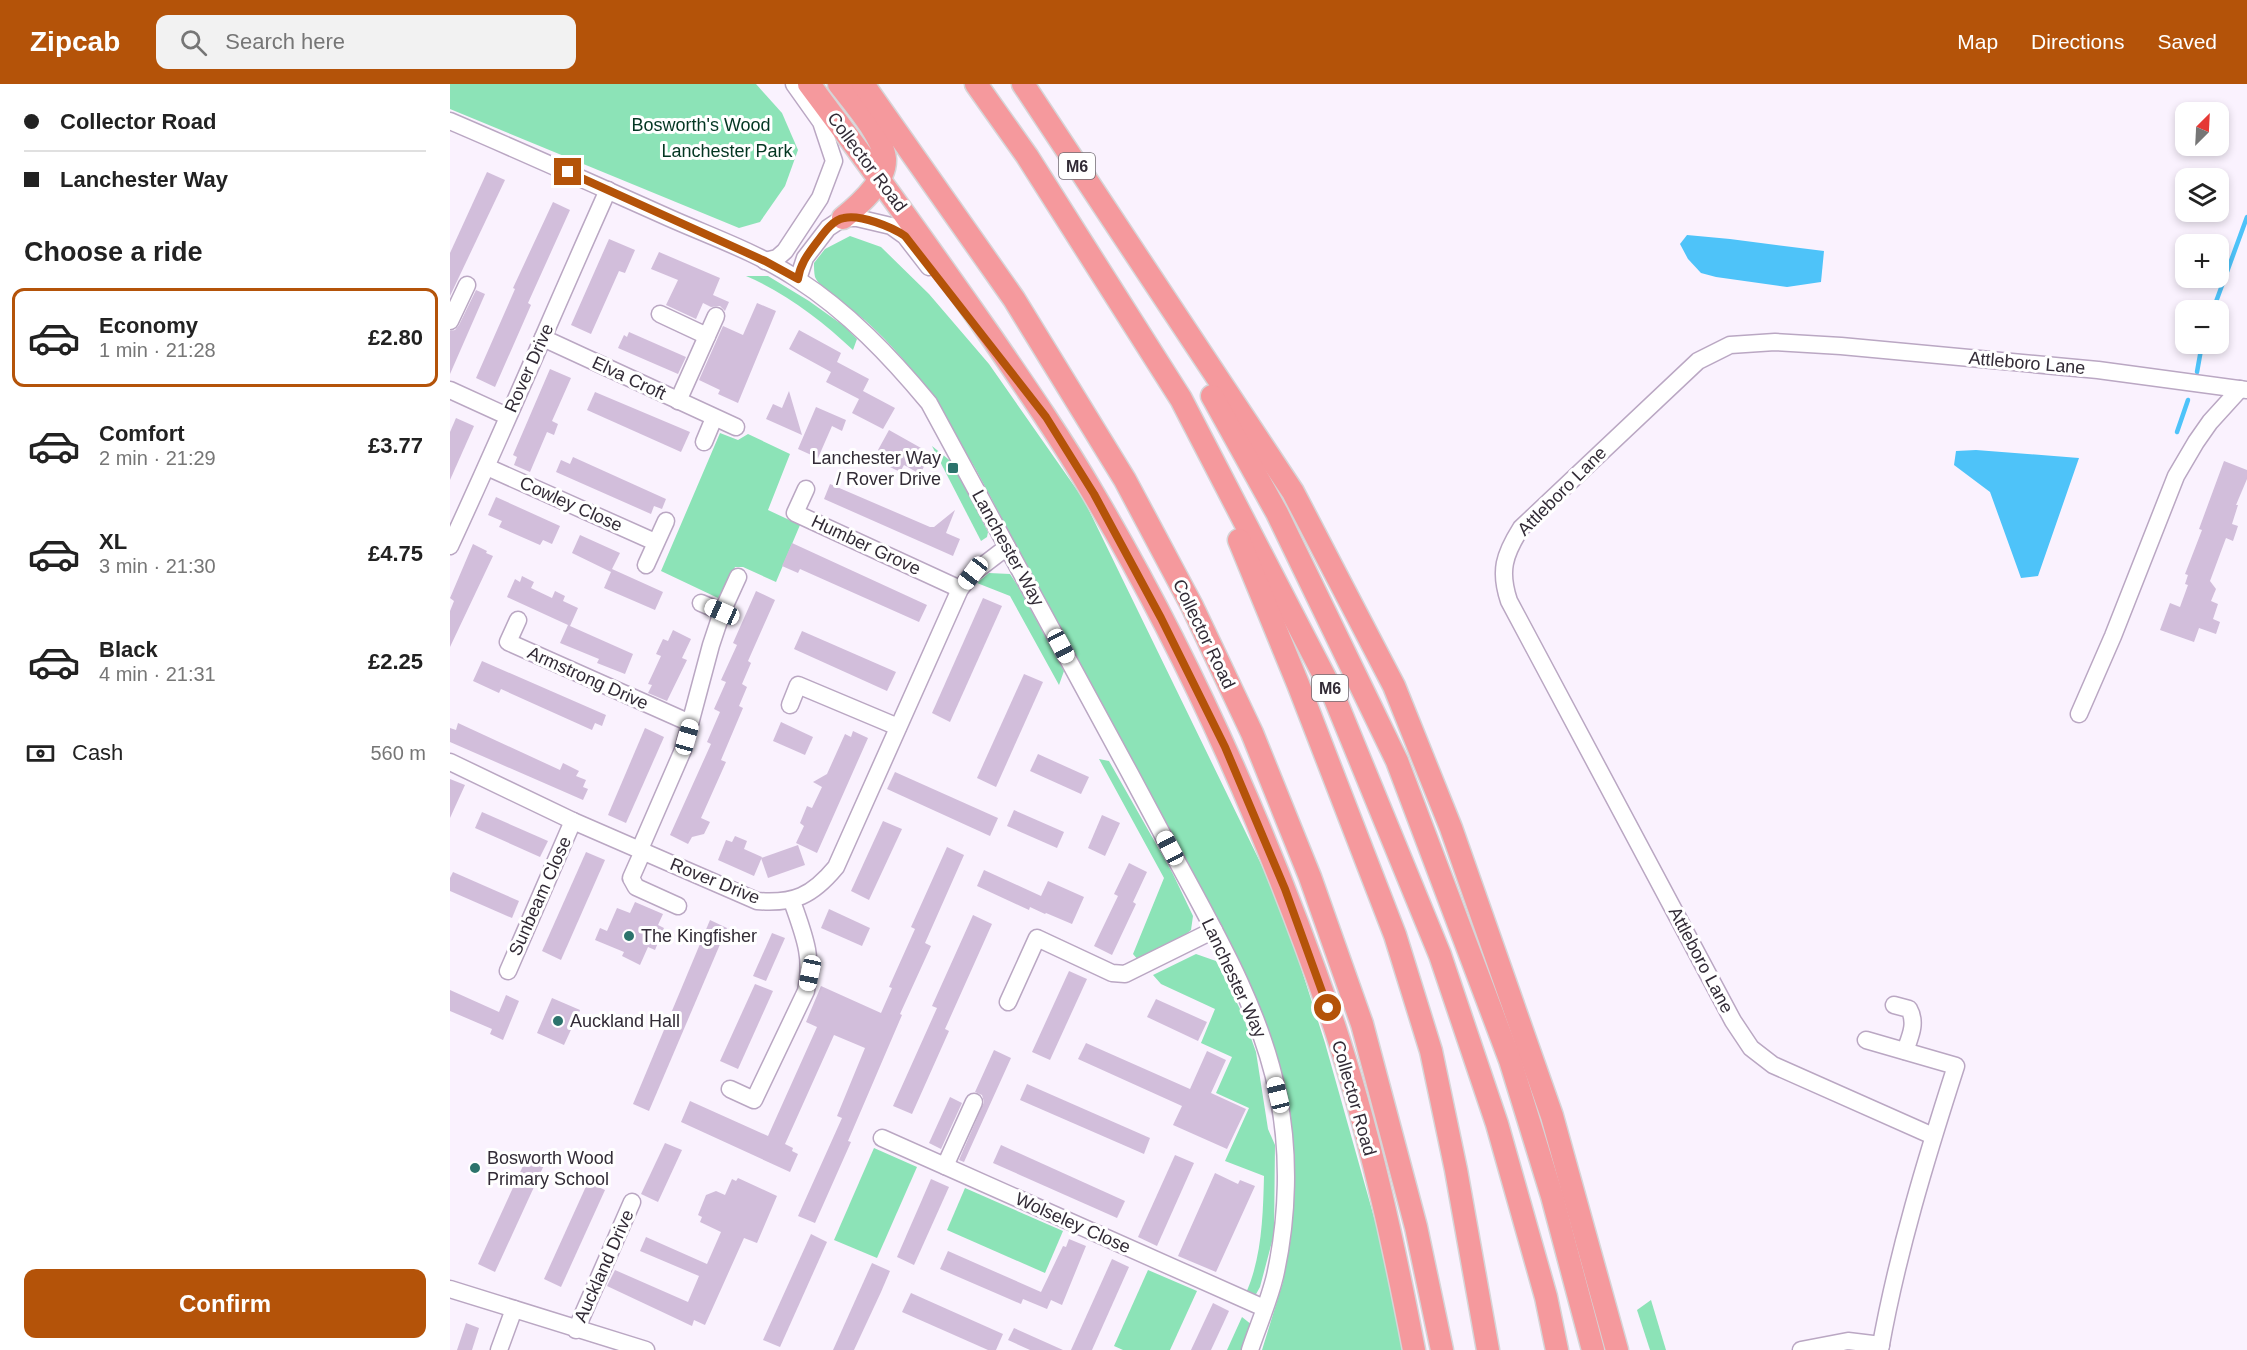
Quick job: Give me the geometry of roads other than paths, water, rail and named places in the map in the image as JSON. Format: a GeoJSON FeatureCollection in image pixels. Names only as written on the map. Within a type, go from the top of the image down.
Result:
{"type":"FeatureCollection","features":[{"type":"Feature","properties":{"kind":"highway","name":"Collector Road"},"geometry":{"type":"LineString","coordinates":[[809,84],[880,178],[1046,417],[1094,494],[1167,629],[1225,747],[1285,889],[1335,1028],[1392,1236],[1414,1350]]}},
{"type":"Feature","properties":{"kind":"highway"},"geometry":{"type":"LineString","coordinates":[[839,84],[875,133],[885,159],[880,178],[861,204],[843,218]]}},
{"type":"Feature","properties":{"kind":"highway","name":"Collector Road"},"geometry":{"type":"LineString","coordinates":[[863,84],[1014,299],[1125,480],[1192,606],[1252,734],[1310,877],[1362,1024],[1416,1227],[1443,1350]]}},
{"type":"Feature","properties":{"kind":"highway","name":"M6"},"geometry":{"type":"LineString","coordinates":[[976,84],[1027,156],[1181,399],[1331,689],[1440,955],[1497,1124],[1545,1297],[1557,1350]]}},
{"type":"Feature","properties":{"kind":"highway","name":"M6"},"geometry":{"type":"LineString","coordinates":[[1023,84],[1130,247],[1277,513],[1397,761],[1510,1060],[1552,1196],[1593,1350]]}},
{"type":"Feature","properties":{"kind":"highway"},"geometry":{"type":"LineString","coordinates":[[1130,247],[1293,492],[1394,686],[1450,828],[1552,1116],[1617,1350]]}},
{"type":"Feature","properties":{"kind":"highway"},"geometry":{"type":"LineString","coordinates":[[1181,399],[1302,695],[1395,935],[1431,1051],[1456,1170],[1488,1350]]}},
{"type":"Feature","properties":{"kind":"street"},"geometry":{"type":"LineString","coordinates":[[765,261],[777,258],[785,251],[820,198],[834,160],[821,122],[794,84]]}},
{"type":"Feature","properties":{"kind":"street","name":"Lanchester Way"},"geometry":{"type":"LineString","coordinates":[[450,121],[765,261],[798,279],[842,312],[888,354],[929,403],[1214,930],[1254,1011],[1268,1053],[1278,1095],[1284,1161],[1284,1224],[1274,1278],[1250,1350]]}},
{"type":"Feature","properties":{"kind":"street","name":"Rover Drive"},"geometry":{"type":"LineString","coordinates":[[450,546],[608,190]]}},
{"type":"Feature","properties":{"kind":"street"},"geometry":{"type":"LineString","coordinates":[[798,279],[805,258],[828,228],[843,218],[857,218],[891,226],[905,236],[1046,417]]}},
{"type":"Feature","properties":{"kind":"street"},"geometry":{"type":"LineString","coordinates":[[450,321],[467,285]]}},
{"type":"Feature","properties":{"kind":"street"},"geometry":{"type":"LineString","coordinates":[[660,315],[707,336]]}},
{"type":"Feature","properties":{"kind":"street"},"geometry":{"type":"LineString","coordinates":[[678,401],[716,316]]}},
{"type":"Feature","properties":{"kind":"street","name":"Elva Croft"},"geometry":{"type":"LineString","coordinates":[[543,338],[735,428]]}},
{"type":"Feature","properties":{"kind":"street","name":"Attleboro Lane"},"geometry":{"type":"LineString","coordinates":[[1933,1136],[1773,1065],[1751,1048],[1733,1021],[1509,601],[1503,584],[1503,563],[1521,528],[1670,385],[1698,361],[1730,345],[1775,342],[1841,346],[2098,370],[2243,389]]}},
{"type":"Feature","properties":{"kind":"street","name":"Attleboro Lane"},"geometry":{"type":"LineString","coordinates":[[2079,714],[2113,636],[2176,476],[2196,441],[2225,404],[2243,389]]}},
{"type":"Feature","properties":{"kind":"street"},"geometry":{"type":"LineString","coordinates":[[450,390],[507,416]]}},
{"type":"Feature","properties":{"kind":"street"},"geometry":{"type":"LineString","coordinates":[[704,442],[714,417]]}},
{"type":"Feature","properties":{"kind":"street","name":"Cowley Close"},"geometry":{"type":"LineString","coordinates":[[487,467],[655,542]]}},
{"type":"Feature","properties":{"kind":"street","name":"Humber Grove"},"geometry":{"type":"LineString","coordinates":[[806,489],[795,513],[960,589]]}},
{"type":"Feature","properties":{"kind":"street"},"geometry":{"type":"LineString","coordinates":[[646,565],[666,521]]}},
{"type":"Feature","properties":{"kind":"street"},"geometry":{"type":"LineString","coordinates":[[730,1089],[754,1100],[806,991],[810,973],[807,946],[792,901],[804,896],[826,879],[836,867],[960,589],[973,573],[1007,547]]}},
{"type":"Feature","properties":{"kind":"street"},"geometry":{"type":"LineString","coordinates":[[678,906],[636,887],[631,878],[683,750],[711,645],[722,612],[738,577]]}},
{"type":"Feature","properties":{"kind":"street"},"geometry":{"type":"LineString","coordinates":[[701,603],[722,612]]}},
{"type":"Feature","properties":{"kind":"street","name":"Armstrong Drive"},"geometry":{"type":"LineString","coordinates":[[518,620],[508,642],[690,723]]}},
{"type":"Feature","properties":{"kind":"street"},"geometry":{"type":"LineString","coordinates":[[790,705],[798,685],[898,727]]}},
{"type":"Feature","properties":{"kind":"street","name":"Rover Drive"},"geometry":{"type":"LineString","coordinates":[[450,762],[573,820],[757,901],[792,901]]}},
{"type":"Feature","properties":{"kind":"street","name":"Sunbeam Close"},"geometry":{"type":"LineString","coordinates":[[508,971],[573,820]]}},
{"type":"Feature","properties":{"kind":"street"},"geometry":{"type":"LineString","coordinates":[[1008,1002],[1037,938],[1112,973],[1125,974],[1214,930]]}},
{"type":"Feature","properties":{"kind":"street"},"geometry":{"type":"LineString","coordinates":[[1893,1005],[1909,1009],[1913,1015],[1913,1024],[1905,1051]]}},
{"type":"Feature","properties":{"kind":"street"},"geometry":{"type":"LineString","coordinates":[[1800,1350],[1848,1341],[1880,1347],[1890,1294],[1933,1136],[1956,1066],[1866,1040]]}},
{"type":"Feature","properties":{"kind":"street"},"geometry":{"type":"LineString","coordinates":[[945,1166],[974,1102]]}},
{"type":"Feature","properties":{"kind":"street","name":"Wolseley Close"},"geometry":{"type":"LineString","coordinates":[[882,1138],[1264,1308]]}},
{"type":"Feature","properties":{"kind":"street","name":"Auckland Drive"},"geometry":{"type":"LineString","coordinates":[[576,1330],[632,1202]]}},
{"type":"Feature","properties":{"kind":"street","name":"Auckland Drive"},"geometry":{"type":"LineString","coordinates":[[450,1289],[642,1350]]}},
{"type":"Feature","properties":{"kind":"street"},"geometry":{"type":"LineString","coordinates":[[499,1350],[514,1309]]}},
{"type":"Feature","properties":{"kind":"water"},"geometry":{"type":"Polygon","coordinates":[[[1687,235],[1824,251],[1821,282],[1787,287],[1701,273],[1688,259],[1680,244],[1687,235]]]}},
{"type":"Feature","properties":{"kind":"water"},"geometry":{"type":"Polygon","coordinates":[[[1976,450],[2079,458],[2038,576],[2021,578],[1990,492],[1954,465],[1956,451],[1976,450]]]}},
{"type":"Feature","properties":{"kind":"waterway"},"geometry":{"type":"LineString","coordinates":[[2217,300],[2247,217]]}},
{"type":"Feature","properties":{"kind":"waterway"},"geometry":{"type":"LineString","coordinates":[[2197,372],[2200,354]]}},
{"type":"Feature","properties":{"kind":"waterway"},"geometry":{"type":"LineString","coordinates":[[2177,432],[2188,400]]}},
{"type":"Feature","properties":{"kind":"place","name":"Lanchester Way / Rover Drive"},"geometry":{"type":"Point","coordinates":[953,468]}},
{"type":"Feature","properties":{"kind":"place","name":"The Kingfisher"},"geometry":{"type":"Point","coordinates":[629,936]}},
{"type":"Feature","properties":{"kind":"place","name":"Auckland Hall"},"geometry":{"type":"Point","coordinates":[558,1021]}},
{"type":"Feature","properties":{"kind":"place","name":"Bosworth Wood Primary School"},"geometry":{"type":"Point","coordinates":[475,1168]}},
{"type":"Feature","properties":{"kind":"park label","name":"Bosworth's Wood"},"geometry":{"type":"Point","coordinates":[701,125]}},
{"type":"Feature","properties":{"kind":"park label","name":"Lanchester Park"},"geometry":{"type":"Point","coordinates":[727,151]}}]}
